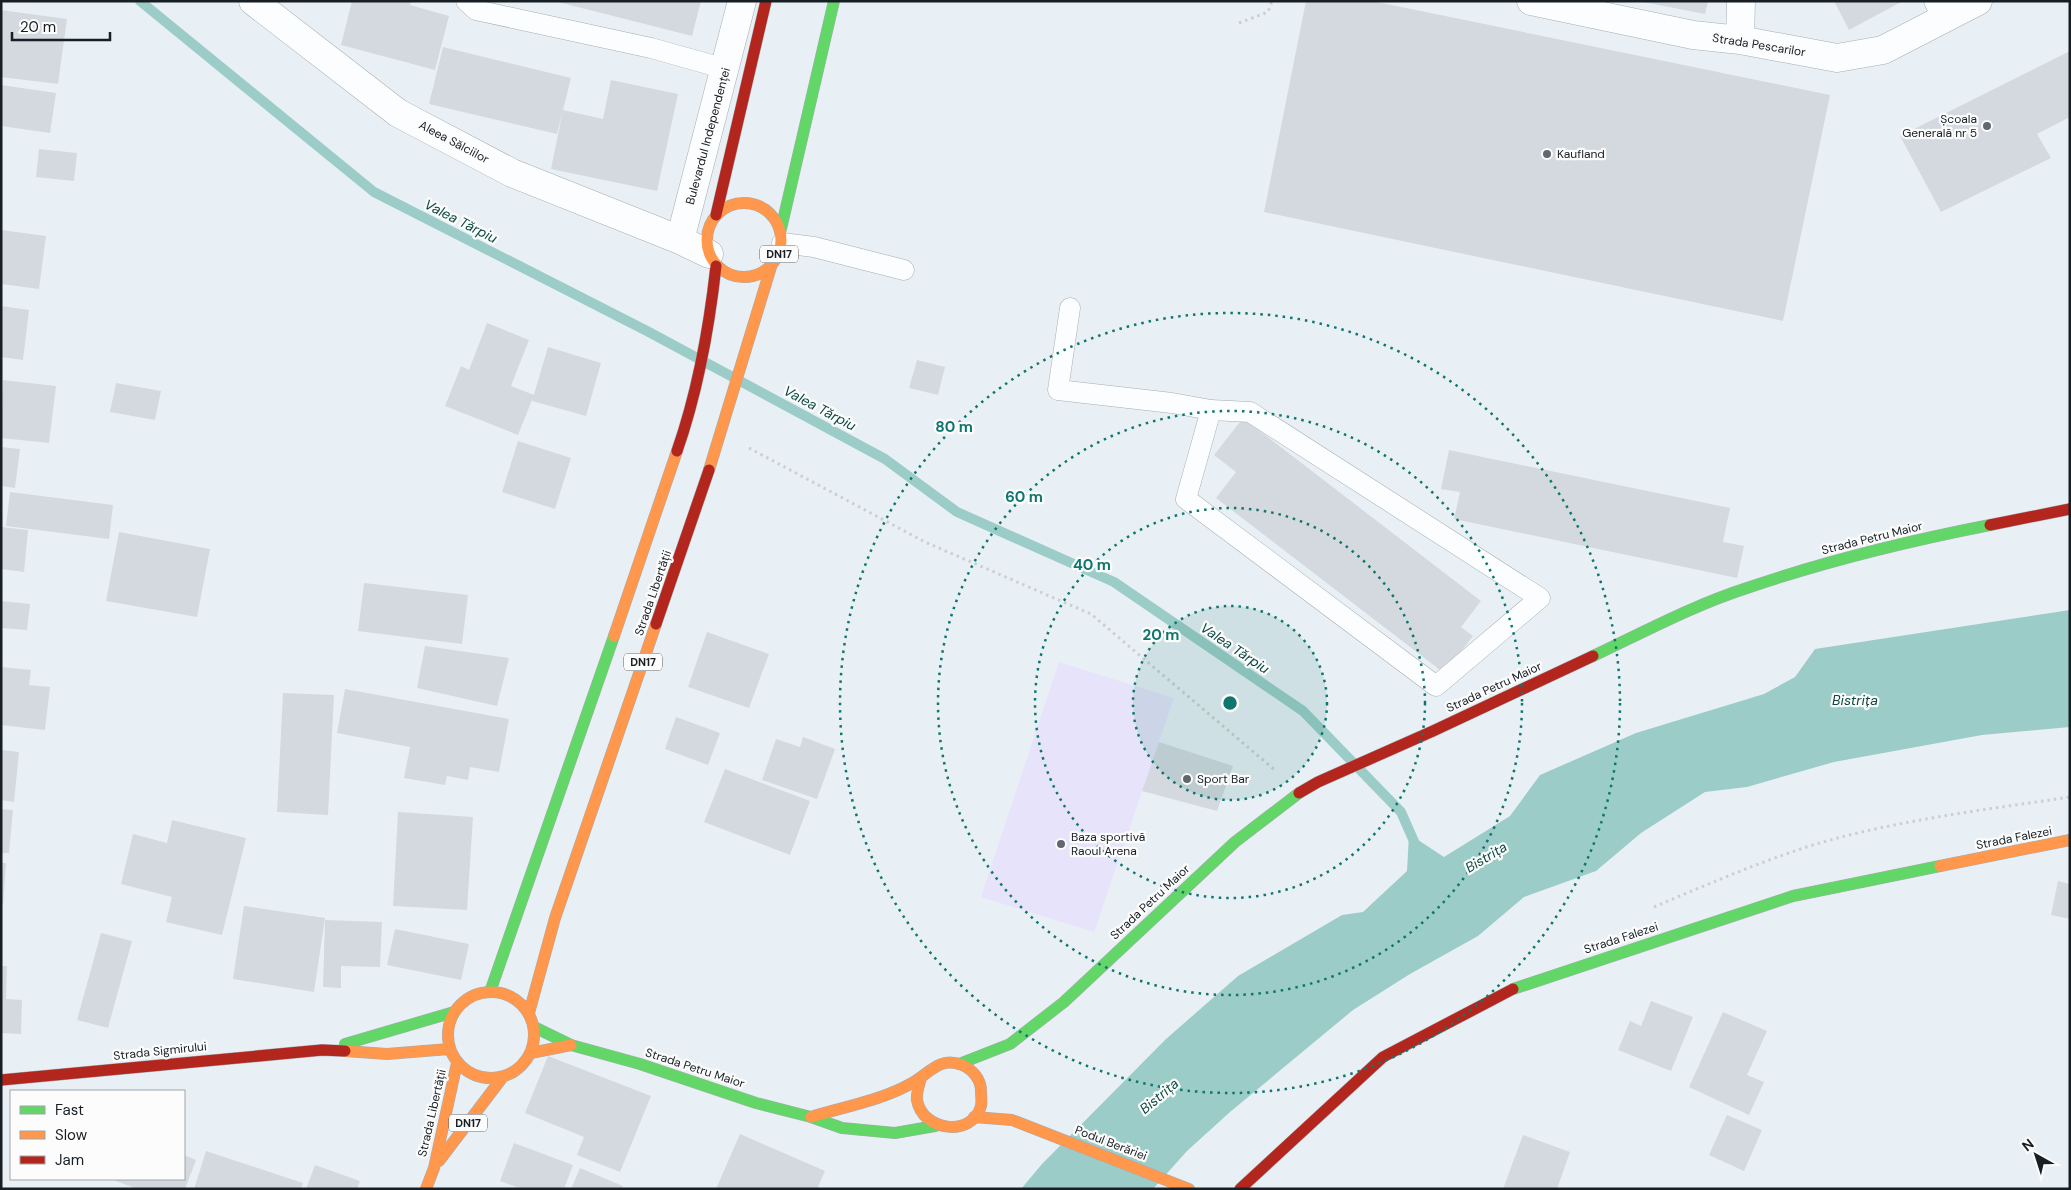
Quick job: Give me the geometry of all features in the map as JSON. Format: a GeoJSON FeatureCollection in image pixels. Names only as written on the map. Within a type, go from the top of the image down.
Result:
{"type":"FeatureCollection","features":[{"type":"Feature","properties":{"kind":"main road","name":"Bulevardul Independenței"},"geometry":{"type":"LineString","coordinates":[[713,260],[706,241],[709,227],[716,215],[766,1]]}},
{"type":"Feature","properties":{"kind":"main road","name":"DN17"},"geometry":{"type":"LineString","coordinates":[[713,260],[728,274],[741,278],[758,276],[771,267],[779,256],[781,236],[834,1]]}},
{"type":"Feature","properties":{"kind":"main road","name":"DN17"},"geometry":{"type":"LineString","coordinates":[[716,215],[726,207],[739,203],[753,203],[765,208],[775,217],[781,236]]}},
{"type":"Feature","properties":{"kind":"main road","name":"Strada Libertății"},"geometry":{"type":"LineString","coordinates":[[490,992],[686,425],[709,327],[713,260]]}},
{"type":"Feature","properties":{"kind":"main road","name":"Strada Libertății"},"geometry":{"type":"LineString","coordinates":[[529,1013],[555,918],[731,406],[771,267]]}},
{"type":"Feature","properties":{"kind":"main road","name":"Strada Petru Maior"},"geometry":{"type":"LineString","coordinates":[[959,1064],[1010,1044],[1064,1002],[1241,836],[1288,800],[1318,782],[1432,731],[1686,612],[1745,588],[1836,560],[1970,529],[2070,509]]}},
{"type":"Feature","properties":{"kind":"main road","name":"Strada Falezei"},"geometry":{"type":"LineString","coordinates":[[1240,1189],[1383,1057],[1512,989],[1793,896],[2070,840]]}},
{"type":"Feature","properties":{"kind":"main road","name":"Strada Sigmirului"},"geometry":{"type":"LineString","coordinates":[[322,1050],[385,1034],[454,1012],[464,1001],[476,994],[490,992]]}},
{"type":"Feature","properties":{"kind":"main road"},"geometry":{"type":"LineString","coordinates":[[454,1012],[448,1030],[449,1048],[457,1064],[467,1072],[478,1077],[490,1079],[502,1078],[514,1073],[524,1064],[531,1053],[534,1027],[529,1013],[522,1004],[502,993],[490,992]]}},
{"type":"Feature","properties":{"kind":"main road","name":"Strada Petru Maior"},"geometry":{"type":"LineString","coordinates":[[534,1027],[571,1046],[640,1064],[756,1103],[811,1117],[842,1128],[895,1133],[935,1126]]}},
{"type":"Feature","properties":{"kind":"main road","name":"Strada Petru Maior"},"geometry":{"type":"LineString","coordinates":[[1000,1058],[1010,1044]]}},
{"type":"Feature","properties":{"kind":"main road","name":"Strada Petru Maior"},"geometry":{"type":"LineString","coordinates":[[531,1053],[571,1046]]}},
{"type":"Feature","properties":{"kind":"main road","name":"Strada Sigmirului"},"geometry":{"type":"LineString","coordinates":[[1,1080],[322,1050],[387,1054],[449,1048]]}},
{"type":"Feature","properties":{"kind":"main road"},"geometry":{"type":"LineString","coordinates":[[811,1117],[889,1094],[920,1078],[938,1064],[949,1062],[969,1069],[976,1076],[988,1099],[1017,1122]]}},
{"type":"Feature","properties":{"kind":"main road","name":"Strada Libertății"},"geometry":{"type":"LineString","coordinates":[[426,1189],[434,1168],[457,1064]]}},
{"type":"Feature","properties":{"kind":"main road"},"geometry":{"type":"LineString","coordinates":[[920,1078],[916,1088],[916,1100],[919,1111],[926,1120],[935,1126],[956,1128],[966,1124],[974,1117],[988,1099],[991,1072]]}},
{"type":"Feature","properties":{"kind":"main road","name":"Strada Libertății"},"geometry":{"type":"LineString","coordinates":[[434,1168],[502,1078]]}},
{"type":"Feature","properties":{"kind":"main road"},"geometry":{"type":"LineString","coordinates":[[974,1117],[1017,1122]]}},
{"type":"Feature","properties":{"kind":"main road","name":"Podul Berăriei"},"geometry":{"type":"LineString","coordinates":[[1017,1122],[1189,1189]]}},
{"type":"Feature","properties":{"kind":"street","name":"Aleea Sălciilor"},"geometry":{"type":"LineString","coordinates":[[253,1],[398,113],[512,173],[680,240]]}},
{"type":"Feature","properties":{"kind":"street","name":"Bulevardul Independenței"},"geometry":{"type":"LineString","coordinates":[[680,240],[726,69],[742,1]]}},
{"type":"Feature","properties":{"kind":"street","name":"Strada Pescarilor"},"geometry":{"type":"LineString","coordinates":[[1531,1],[1693,35],[1740,40],[1838,58],[1883,50],[1938,10],[1978,1]]}},
{"type":"Feature","properties":{"kind":"street"},"geometry":{"type":"LineString","coordinates":[[1740,40],[1741,1]]}},
{"type":"Feature","properties":{"kind":"street"},"geometry":{"type":"LineString","coordinates":[[680,240],[713,260]]}},
{"type":"Feature","properties":{"kind":"lane"},"geometry":{"type":"LineString","coordinates":[[466,1],[476,10],[651,48],[726,69]]}},
{"type":"Feature","properties":{"kind":"lane"},"geometry":{"type":"LineString","coordinates":[[781,236],[814,247],[904,270]]}},
{"type":"Feature","properties":{"kind":"lane"},"geometry":{"type":"LineString","coordinates":[[1070,308],[1058,390],[1172,403],[1211,410],[1250,412],[1540,598],[1436,686],[1186,499],[1211,410]]}},
{"type":"Feature","properties":{"kind":"path"},"geometry":{"type":"LineString","coordinates":[[1239,23],[1268,12],[1272,1]]}},
{"type":"Feature","properties":{"kind":"path"},"geometry":{"type":"LineString","coordinates":[[722,433],[925,542],[1091,614],[1277,772]]}},
{"type":"Feature","properties":{"kind":"shaded area","name":"Baza sportivă Raoul Arena"},"geometry":{"type":"Polygon","coordinates":[[[1059,662],[1174,698],[1094,932],[981,897],[1059,662]]]}},
{"type":"Feature","properties":{"kind":"water","name":"Bistrița"},"geometry":{"type":"Polygon","coordinates":[[[2070,610],[2070,727],[1982,735],[1834,762],[1747,787],[1705,792],[1641,833],[1596,871],[1524,897],[1478,936],[1410,974],[1353,1010],[1230,1112],[1187,1151],[1153,1189],[1021,1189],[1042,1164],[1166,1039],[1238,976],[1342,915],[1363,912],[1407,871],[1409,834],[1444,857],[1510,816],[1540,775],[1636,733],[1764,694],[1795,677],[1815,649],[2070,610]]]}},
{"type":"Feature","properties":{"kind":"building"},"geometry":{"type":"Polygon","coordinates":[[[352,1],[411,1],[410,5],[449,16],[435,70],[341,45],[352,1]]]}},
{"type":"Feature","properties":{"kind":"building"},"geometry":{"type":"Polygon","coordinates":[[[554,1],[701,1],[692,36],[554,1]]]}},
{"type":"Feature","properties":{"kind":"building","name":"Kaufland"},"geometry":{"type":"Polygon","coordinates":[[[1306,1],[1372,1],[1830,95],[1783,321],[1264,212],[1306,1]]]}},
{"type":"Feature","properties":{"kind":"building"},"geometry":{"type":"Polygon","coordinates":[[[1638,1],[1708,1],[1705,14],[1638,1]]]}},
{"type":"Feature","properties":{"kind":"building"},"geometry":{"type":"Polygon","coordinates":[[[1834,1],[1903,1],[1849,30],[1834,1]]]}},
{"type":"Feature","properties":{"kind":"building"},"geometry":{"type":"Polygon","coordinates":[[[1,10],[67,19],[58,84],[1,77],[1,10]]]}},
{"type":"Feature","properties":{"kind":"building"},"geometry":{"type":"Polygon","coordinates":[[[443,47],[571,78],[557,134],[429,104],[443,47]]]}},
{"type":"Feature","properties":{"kind":"building","name":"Școala Generală nr 5"},"geometry":{"type":"Polygon","coordinates":[[[2070,51],[2070,117],[2037,134],[2051,158],[1941,212],[1900,136],[2070,51]]]}},
{"type":"Feature","properties":{"kind":"building"},"geometry":{"type":"Polygon","coordinates":[[[611,80],[678,94],[657,191],[551,169],[563,110],[603,119],[611,80]]]}},
{"type":"Feature","properties":{"kind":"building"},"geometry":{"type":"Polygon","coordinates":[[[1,85],[56,93],[50,133],[1,126],[1,85]]]}},
{"type":"Feature","properties":{"kind":"building"},"geometry":{"type":"Polygon","coordinates":[[[39,149],[77,153],[74,181],[36,177],[39,149]]]}},
{"type":"Feature","properties":{"kind":"building"},"geometry":{"type":"Polygon","coordinates":[[[1,230],[46,236],[39,289],[1,284],[1,230]]]}},
{"type":"Feature","properties":{"kind":"building"},"geometry":{"type":"Polygon","coordinates":[[[1,306],[29,310],[23,360],[1,357],[1,306]]]}},
{"type":"Feature","properties":{"kind":"building"},"geometry":{"type":"Polygon","coordinates":[[[487,323],[529,340],[511,386],[534,395],[518,435],[445,406],[461,366],[469,370],[487,323]]]}},
{"type":"Feature","properties":{"kind":"building"},"geometry":{"type":"Polygon","coordinates":[[[548,347],[601,363],[586,416],[532,401],[548,347]]]}},
{"type":"Feature","properties":{"kind":"building"},"geometry":{"type":"Polygon","coordinates":[[[917,360],[945,367],[938,395],[909,388],[917,360]]]}},
{"type":"Feature","properties":{"kind":"building"},"geometry":{"type":"Polygon","coordinates":[[[3,380],[56,386],[49,443],[1,438],[3,380]]]}},
{"type":"Feature","properties":{"kind":"building"},"geometry":{"type":"Polygon","coordinates":[[[116,383],[161,391],[155,420],[110,412],[116,383]]]}},
{"type":"Feature","properties":{"kind":"building"},"geometry":{"type":"Polygon","coordinates":[[[1243,418],[1481,601],[1461,627],[1473,636],[1444,673],[1216,498],[1236,472],[1214,455],[1243,418]]]}},
{"type":"Feature","properties":{"kind":"building"},"geometry":{"type":"Polygon","coordinates":[[[518,441],[571,458],[555,509],[502,492],[518,441]]]}},
{"type":"Feature","properties":{"kind":"building"},"geometry":{"type":"Polygon","coordinates":[[[1,447],[20,449],[15,488],[1,486],[1,447]]]}},
{"type":"Feature","properties":{"kind":"building"},"geometry":{"type":"Polygon","coordinates":[[[1449,450],[1730,508],[1723,542],[1744,546],[1737,578],[1454,519],[1460,492],[1441,489],[1449,450]]]}},
{"type":"Feature","properties":{"kind":"building"},"geometry":{"type":"Polygon","coordinates":[[[10,492],[113,505],[109,539],[6,526],[10,492]]]}},
{"type":"Feature","properties":{"kind":"building"},"geometry":{"type":"Polygon","coordinates":[[[1,527],[28,530],[24,572],[1,569],[1,527]]]}},
{"type":"Feature","properties":{"kind":"building"},"geometry":{"type":"Polygon","coordinates":[[[119,532],[210,549],[197,617],[106,601],[119,532]]]}},
{"type":"Feature","properties":{"kind":"building"},"geometry":{"type":"Polygon","coordinates":[[[364,583],[468,595],[462,644],[358,631],[364,583]]]}},
{"type":"Feature","properties":{"kind":"building"},"geometry":{"type":"Polygon","coordinates":[[[1,601],[30,604],[27,630],[1,628],[1,601]]]}},
{"type":"Feature","properties":{"kind":"building"},"geometry":{"type":"Polygon","coordinates":[[[707,632],[769,654],[749,708],[688,687],[707,632]]]}},
{"type":"Feature","properties":{"kind":"building"},"geometry":{"type":"Polygon","coordinates":[[[425,646],[509,658],[497,706],[417,688],[425,646]]]}},
{"type":"Feature","properties":{"kind":"building"},"geometry":{"type":"Polygon","coordinates":[[[1,667],[31,670],[29,685],[50,687],[45,730],[1,725],[1,667]]]}},
{"type":"Feature","properties":{"kind":"building"},"geometry":{"type":"Polygon","coordinates":[[[345,689],[509,719],[499,772],[470,767],[468,780],[447,776],[445,785],[404,778],[410,747],[337,733],[345,689]]]}},
{"type":"Feature","properties":{"kind":"building"},"geometry":{"type":"Polygon","coordinates":[[[283,693],[334,695],[328,815],[277,812],[283,693]]]}},
{"type":"Feature","properties":{"kind":"building"},"geometry":{"type":"Polygon","coordinates":[[[676,717],[720,733],[708,765],[665,749],[676,717]]]}},
{"type":"Feature","properties":{"kind":"building"},"geometry":{"type":"Polygon","coordinates":[[[803,737],[835,749],[817,799],[762,780],[776,739],[800,747],[803,737]]]}},
{"type":"Feature","properties":{"kind":"building","name":"Sport Bar"},"geometry":{"type":"Polygon","coordinates":[[[1159,742],[1233,766],[1217,811],[1142,791],[1159,742]]]}},
{"type":"Feature","properties":{"kind":"building"},"geometry":{"type":"Polygon","coordinates":[[[1,750],[19,752],[14,802],[1,800],[1,750]]]}},
{"type":"Feature","properties":{"kind":"building"},"geometry":{"type":"Polygon","coordinates":[[[725,769],[810,801],[790,855],[704,822],[725,769]]]}},
{"type":"Feature","properties":{"kind":"building"},"geometry":{"type":"Polygon","coordinates":[[[1,809],[13,810],[9,853],[1,853],[1,809]]]}},
{"type":"Feature","properties":{"kind":"building"},"geometry":{"type":"Polygon","coordinates":[[[398,812],[473,817],[467,910],[393,906],[398,812]]]}},
{"type":"Feature","properties":{"kind":"building"},"geometry":{"type":"Polygon","coordinates":[[[172,820],[246,838],[222,935],[166,922],[172,897],[121,884],[133,834],[167,843],[172,820]]]}},
{"type":"Feature","properties":{"kind":"building"},"geometry":{"type":"Polygon","coordinates":[[[1,863],[6,863],[3,905],[1,905],[1,863]]]}},
{"type":"Feature","properties":{"kind":"building"},"geometry":{"type":"Polygon","coordinates":[[[2058,881],[2070,884],[2070,919],[2051,915],[2058,881]]]}},
{"type":"Feature","properties":{"kind":"building"},"geometry":{"type":"Polygon","coordinates":[[[244,906],[325,918],[314,992],[233,979],[244,906]]]}},
{"type":"Feature","properties":{"kind":"building"},"geometry":{"type":"Polygon","coordinates":[[[325,920],[382,922],[380,967],[341,966],[341,988],[323,987],[325,920]]]}},
{"type":"Feature","properties":{"kind":"building"},"geometry":{"type":"Polygon","coordinates":[[[395,929],[469,944],[461,980],[387,965],[395,929]]]}},
{"type":"Feature","properties":{"kind":"building"},"geometry":{"type":"Polygon","coordinates":[[[101,933],[132,941],[108,1028],[77,1020],[101,933]]]}},
{"type":"Feature","properties":{"kind":"building"},"geometry":{"type":"Polygon","coordinates":[[[1,966],[7,966],[6,999],[22,1000],[21,1034],[1,1033],[1,966]]]}},
{"type":"Feature","properties":{"kind":"building"},"geometry":{"type":"Polygon","coordinates":[[[1651,1001],[1693,1017],[1671,1071],[1618,1050],[1630,1021],[1641,1026],[1651,1001]]]}},
{"type":"Feature","properties":{"kind":"building"},"geometry":{"type":"Polygon","coordinates":[[[1723,1012],[1767,1031],[1747,1075],[1764,1082],[1749,1115],[1689,1087],[1723,1012]]]}},
{"type":"Feature","properties":{"kind":"building"},"geometry":{"type":"Polygon","coordinates":[[[548,1056],[651,1096],[620,1172],[577,1155],[584,1137],[525,1113],[548,1056]]]}},
{"type":"Feature","properties":{"kind":"building"},"geometry":{"type":"Polygon","coordinates":[[[1727,1115],[1762,1130],[1744,1171],[1709,1155],[1727,1115]]]}},
{"type":"Feature","properties":{"kind":"building"},"geometry":{"type":"Polygon","coordinates":[[[740,1134],[825,1171],[817,1189],[716,1189],[740,1134]]]}},
{"type":"Feature","properties":{"kind":"building"},"geometry":{"type":"Polygon","coordinates":[[[1523,1135],[1570,1152],[1557,1189],[1503,1189],[1523,1135]]]}},
{"type":"Feature","properties":{"kind":"building"},"geometry":{"type":"Polygon","coordinates":[[[514,1143],[573,1165],[564,1189],[522,1189],[500,1181],[514,1143]]]}},
{"type":"Feature","properties":{"kind":"building"},"geometry":{"type":"Polygon","coordinates":[[[206,1151],[303,1183],[301,1189],[194,1189],[206,1151]]]}},
{"type":"Feature","properties":{"kind":"building"},"geometry":{"type":"Polygon","coordinates":[[[185,1155],[196,1160],[185,1189],[137,1189],[114,1180],[185,1180],[185,1155]]]}},
{"type":"Feature","properties":{"kind":"building"},"geometry":{"type":"Polygon","coordinates":[[[315,1165],[360,1181],[357,1189],[306,1189],[315,1165]]]}},
{"type":"Feature","properties":{"kind":"building"},"geometry":{"type":"Polygon","coordinates":[[[580,1168],[623,1186],[622,1189],[571,1189],[580,1168]]]}},
{"type":"Feature","properties":{"kind":"waterway","name":"Valea Tărpiu"},"geometry":{"type":"LineString","coordinates":[[140,1],[374,192],[647,331],[885,459],[957,512],[1114,582],[1303,711],[1401,812],[1416,846]]}},
{"type":"Feature","properties":{"kind":"traffic: fast"},"geometry":{"type":"LineString","coordinates":[[781,229],[834,1]]}},
{"type":"Feature","properties":{"kind":"traffic: fast"},"geometry":{"type":"LineString","coordinates":[[1593,656],[1688,611],[1747,588],[1867,552],[1990,525]]}},
{"type":"Feature","properties":{"kind":"traffic: fast"},"geometry":{"type":"LineString","coordinates":[[490,992],[614,636]]}},
{"type":"Feature","properties":{"kind":"traffic: fast"},"geometry":{"type":"LineString","coordinates":[[959,1064],[1010,1044],[1064,1002],[1235,842],[1299,793]]}},
{"type":"Feature","properties":{"kind":"traffic: fast"},"geometry":{"type":"LineString","coordinates":[[1513,989],[1793,896],[1940,866]]}},
{"type":"Feature","properties":{"kind":"traffic: fast"},"geometry":{"type":"LineString","coordinates":[[345,1044],[454,1012]]}},
{"type":"Feature","properties":{"kind":"traffic: fast"},"geometry":{"type":"LineString","coordinates":[[534,1027],[571,1045],[640,1064],[756,1103],[811,1117],[842,1128],[895,1133],[935,1126]]}},
{"type":"Feature","properties":{"kind":"traffic: slow"},"geometry":{"type":"LineString","coordinates":[[737,203],[751,203],[765,209],[775,219],[781,233],[781,240],[779,254],[765,271],[751,277],[737,277],[723,271],[713,261],[707,247],[707,233],[713,219],[723,209],[737,203]]}},
{"type":"Feature","properties":{"kind":"traffic: slow"},"geometry":{"type":"LineString","coordinates":[[709,470],[771,267]]}},
{"type":"Feature","properties":{"kind":"traffic: slow"},"geometry":{"type":"LineString","coordinates":[[614,636],[677,451]]}},
{"type":"Feature","properties":{"kind":"traffic: slow"},"geometry":{"type":"LineString","coordinates":[[529,1013],[555,918],[656,624]]}},
{"type":"Feature","properties":{"kind":"traffic: slow"},"geometry":{"type":"LineString","coordinates":[[1940,866],[2070,840]]}},
{"type":"Feature","properties":{"kind":"traffic: slow"},"geometry":{"type":"LineString","coordinates":[[483,992],[499,992],[508,995],[522,1004],[531,1018],[534,1035],[531,1052],[522,1066],[508,1075],[499,1078],[483,1078],[467,1071],[455,1059],[448,1043],[448,1027],[455,1011],[467,999],[483,992]]}},
{"type":"Feature","properties":{"kind":"traffic: slow"},"geometry":{"type":"LineString","coordinates":[[531,1053],[571,1045]]}},
{"type":"Feature","properties":{"kind":"traffic: slow"},"geometry":{"type":"LineString","coordinates":[[345,1051],[387,1054],[449,1049]]}},
{"type":"Feature","properties":{"kind":"traffic: slow"},"geometry":{"type":"LineString","coordinates":[[426,1189],[434,1168],[457,1063]]}},
{"type":"Feature","properties":{"kind":"traffic: slow"},"geometry":{"type":"LineString","coordinates":[[811,1117],[863,1103],[901,1089],[935,1067],[947,1063],[966,1067],[978,1079],[981,1087],[981,1106],[976,1116],[968,1123],[948,1127],[928,1119],[921,1110],[917,1100],[921,1078]]}},
{"type":"Feature","properties":{"kind":"traffic: slow"},"geometry":{"type":"LineString","coordinates":[[439,1161],[502,1078]]}},
{"type":"Feature","properties":{"kind":"traffic: slow"},"geometry":{"type":"LineString","coordinates":[[974,1117],[1012,1120],[1189,1189]]}},
{"type":"Feature","properties":{"kind":"traffic: jam"},"geometry":{"type":"LineString","coordinates":[[716,215],[766,1]]}},
{"type":"Feature","properties":{"kind":"traffic: jam"},"geometry":{"type":"LineString","coordinates":[[677,451],[691,406],[702,360],[716,266]]}},
{"type":"Feature","properties":{"kind":"traffic: jam"},"geometry":{"type":"LineString","coordinates":[[656,624],[709,470]]}},
{"type":"Feature","properties":{"kind":"traffic: jam"},"geometry":{"type":"LineString","coordinates":[[1990,525],[2070,509]]}},
{"type":"Feature","properties":{"kind":"traffic: jam"},"geometry":{"type":"LineString","coordinates":[[1299,793],[1318,782],[1433,731],[1593,656]]}},
{"type":"Feature","properties":{"kind":"traffic: jam"},"geometry":{"type":"LineString","coordinates":[[1240,1189],[1383,1057],[1513,989]]}},
{"type":"Feature","properties":{"kind":"traffic: jam"},"geometry":{"type":"LineString","coordinates":[[1,1080],[322,1050],[345,1051]]}},
{"type":"Feature","properties":{"kind":"place","name":"Școala Generală nr 5"},"geometry":{"type":"Point","coordinates":[1987,126]}},
{"type":"Feature","properties":{"kind":"place","name":"Kaufland"},"geometry":{"type":"Point","coordinates":[1547,154]}},
{"type":"Feature","properties":{"kind":"place","name":"Sport Bar"},"geometry":{"type":"Point","coordinates":[1187,779]}},
{"type":"Feature","properties":{"kind":"place","name":"Baza sportivă Raoul Arena"},"geometry":{"type":"Point","coordinates":[1061,844]}}]}
